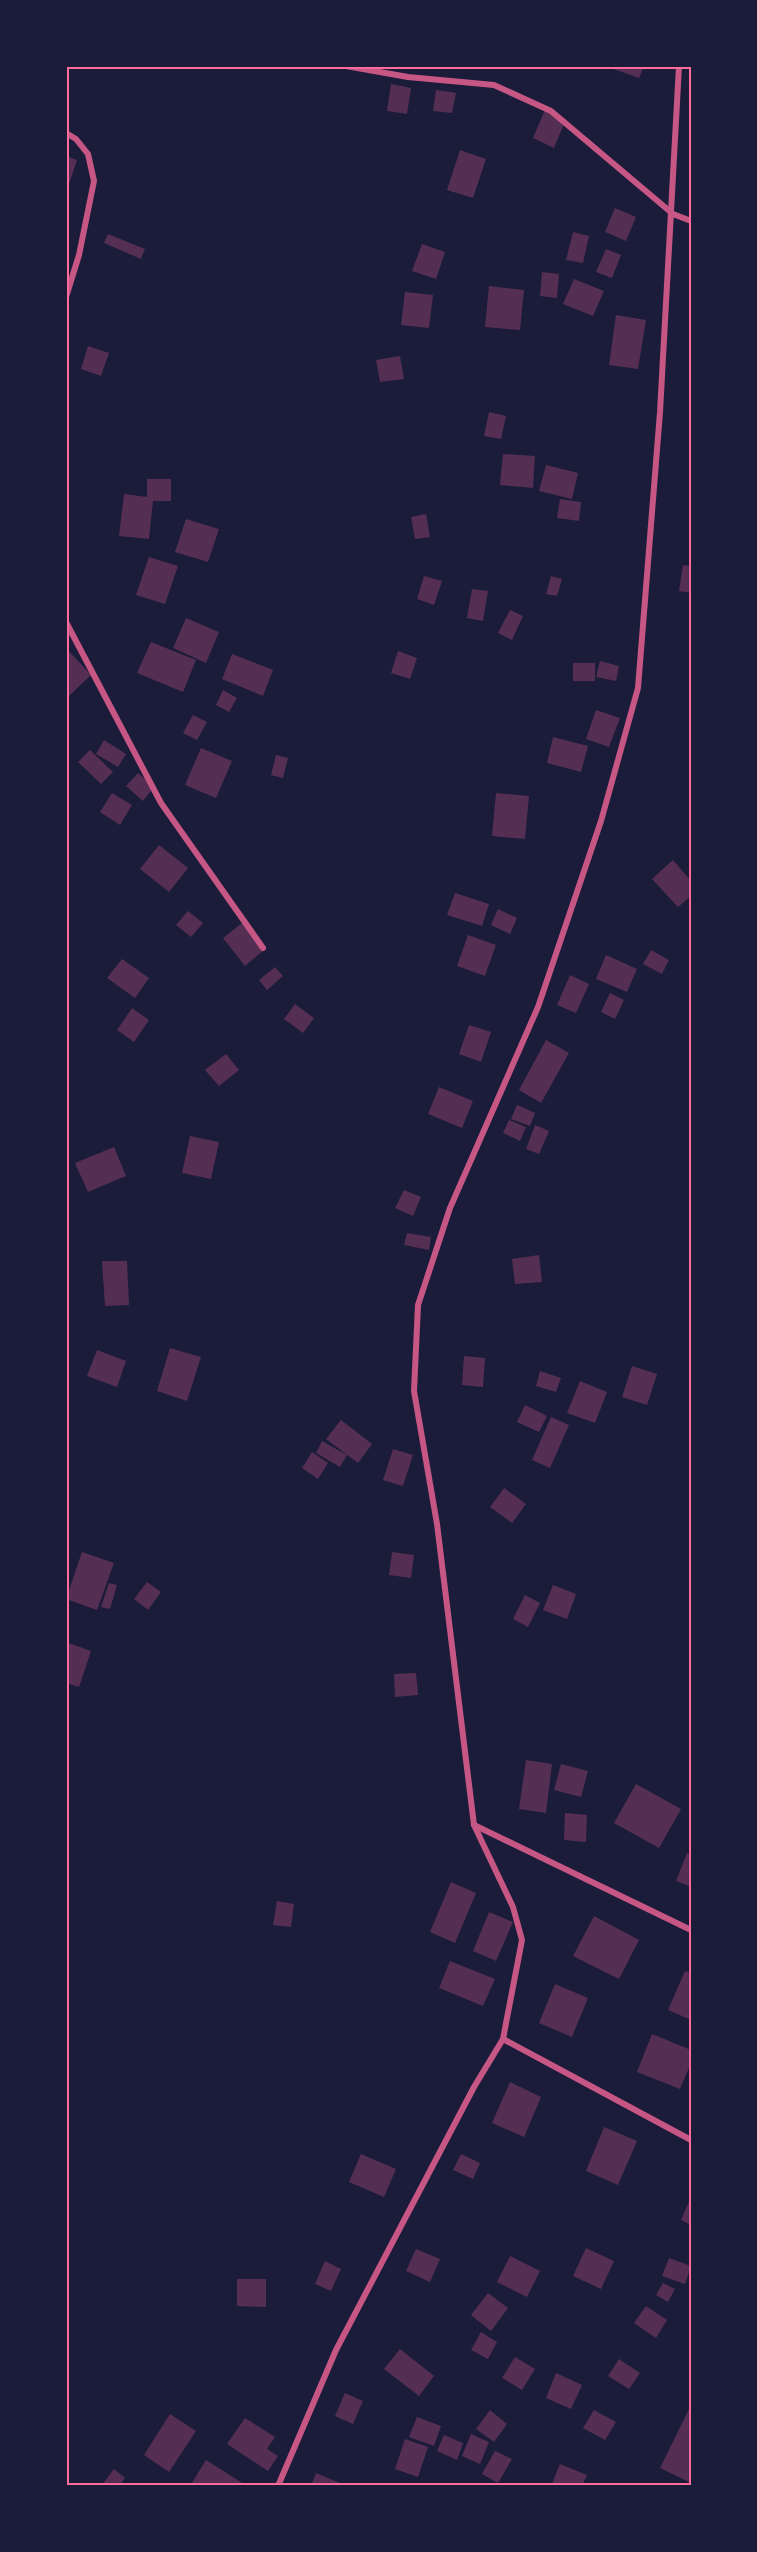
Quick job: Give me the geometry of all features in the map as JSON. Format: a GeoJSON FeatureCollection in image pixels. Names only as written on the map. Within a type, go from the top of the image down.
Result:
{"type":"FeatureCollection","features":[{"type":"Feature","properties":{"kind":"street"},"geometry":{"type":"LineString","coordinates":[[346,66],[408,77],[494,85],[551,111],[673,214],[691,221]]}},
{"type":"Feature","properties":{"kind":"street"},"geometry":{"type":"LineString","coordinates":[[278,2486],[336,2350],[474,2087],[502,2039],[522,1940],[513,1907],[474,1825],[437,1524],[414,1391],[418,1305],[450,1208],[538,1007],[601,821],[638,688],[660,412],[673,214],[679,66]]}},
{"type":"Feature","properties":{"kind":"street"},"geometry":{"type":"LineString","coordinates":[[66,133],[76,139],[88,154],[94,181],[79,255],[66,297]]}},
{"type":"Feature","properties":{"kind":"street"},"geometry":{"type":"LineString","coordinates":[[66,622],[161,803],[263,948]]}},
{"type":"Feature","properties":{"kind":"street"},"geometry":{"type":"LineString","coordinates":[[474,1825],[691,1930]]}},
{"type":"Feature","properties":{"kind":"street"},"geometry":{"type":"LineString","coordinates":[[502,2039],[691,2140]]}},
{"type":"Feature","properties":{"kind":"building"},"geometry":{"type":"Polygon","coordinates":[[[605,66],[644,66],[639,78],[605,66]]]}},
{"type":"Feature","properties":{"kind":"building"},"geometry":{"type":"Polygon","coordinates":[[[391,84],[411,88],[407,114],[387,111],[391,84]]]}},
{"type":"Feature","properties":{"kind":"building"},"geometry":{"type":"Polygon","coordinates":[[[436,90],[456,93],[452,113],[433,111],[436,90]]]}},
{"type":"Feature","properties":{"kind":"building"},"geometry":{"type":"Polygon","coordinates":[[[545,110],[566,119],[554,148],[533,138],[545,110]]]}},
{"type":"Feature","properties":{"kind":"building"},"geometry":{"type":"Polygon","coordinates":[[[460,150],[486,159],[473,198],[447,190],[460,150]]]}},
{"type":"Feature","properties":{"kind":"building"},"geometry":{"type":"Polygon","coordinates":[[[66,156],[77,160],[66,193],[66,156]]]}},
{"type":"Feature","properties":{"kind":"building"},"geometry":{"type":"Polygon","coordinates":[[[615,208],[636,217],[626,241],[605,232],[615,208]]]}},
{"type":"Feature","properties":{"kind":"building"},"geometry":{"type":"Polygon","coordinates":[[[573,232],[589,236],[583,263],[566,260],[573,232]]]}},
{"type":"Feature","properties":{"kind":"building"},"geometry":{"type":"Polygon","coordinates":[[[108,234],[145,249],[141,259],[104,243],[108,234]]]}},
{"type":"Feature","properties":{"kind":"building"},"geometry":{"type":"Polygon","coordinates":[[[422,244],[445,252],[436,279],[412,271],[422,244]]]}},
{"type":"Feature","properties":{"kind":"building"},"geometry":{"type":"Polygon","coordinates":[[[606,249],[621,255],[612,278],[596,272],[606,249]]]}},
{"type":"Feature","properties":{"kind":"building"},"geometry":{"type":"Polygon","coordinates":[[[542,272],[559,274],[557,298],[540,296],[542,272]]]}},
{"type":"Feature","properties":{"kind":"building"},"geometry":{"type":"Polygon","coordinates":[[[574,279],[604,291],[593,316],[563,304],[574,279]]]}},
{"type":"Feature","properties":{"kind":"building"},"geometry":{"type":"Polygon","coordinates":[[[489,286],[524,290],[520,330],[485,327],[489,286]]]}},
{"type":"Feature","properties":{"kind":"building"},"geometry":{"type":"Polygon","coordinates":[[[405,292],[433,295],[429,328],[401,325],[405,292]]]}},
{"type":"Feature","properties":{"kind":"building"},"geometry":{"type":"Polygon","coordinates":[[[616,315],[646,320],[638,369],[609,365],[616,315]]]}},
{"type":"Feature","properties":{"kind":"building"},"geometry":{"type":"Polygon","coordinates":[[[88,346],[109,353],[101,376],[81,369],[88,346]]]}},
{"type":"Feature","properties":{"kind":"building"},"geometry":{"type":"Polygon","coordinates":[[[400,356],[404,379],[380,382],[376,360],[400,356]]]}},
{"type":"Feature","properties":{"kind":"building"},"geometry":{"type":"Polygon","coordinates":[[[489,412],[506,416],[501,439],[484,436],[489,412]]]}},
{"type":"Feature","properties":{"kind":"building"},"geometry":{"type":"Polygon","coordinates":[[[503,454],[535,456],[533,488],[500,485],[503,454]]]}},
{"type":"Feature","properties":{"kind":"building"},"geometry":{"type":"Polygon","coordinates":[[[546,465],[578,473],[572,499],[539,491],[546,465]]]}},
{"type":"Feature","properties":{"kind":"building"},"geometry":{"type":"Polygon","coordinates":[[[147,479],[171,479],[171,501],[153,501],[149,539],[119,536],[124,494],[147,497],[147,479]]]}},
{"type":"Feature","properties":{"kind":"building"},"geometry":{"type":"Polygon","coordinates":[[[560,499],[581,502],[579,521],[557,518],[560,499]]]}},
{"type":"Feature","properties":{"kind":"building"},"geometry":{"type":"Polygon","coordinates":[[[426,514],[430,537],[415,539],[411,517],[426,514]]]}},
{"type":"Feature","properties":{"kind":"building"},"geometry":{"type":"Polygon","coordinates":[[[186,519],[219,529],[208,562],[175,552],[186,519]]]}},
{"type":"Feature","properties":{"kind":"building"},"geometry":{"type":"Polygon","coordinates":[[[149,557],[178,566],[165,604],[136,595],[149,557]]]}},
{"type":"Feature","properties":{"kind":"building"},"geometry":{"type":"Polygon","coordinates":[[[683,565],[691,566],[691,593],[679,591],[683,565]]]}},
{"type":"Feature","properties":{"kind":"building"},"geometry":{"type":"Polygon","coordinates":[[[424,576],[442,581],[434,605],[417,599],[424,576]]]}},
{"type":"Feature","properties":{"kind":"building"},"geometry":{"type":"Polygon","coordinates":[[[551,576],[562,579],[557,596],[546,594],[551,576]]]}},
{"type":"Feature","properties":{"kind":"building"},"geometry":{"type":"Polygon","coordinates":[[[472,589],[488,591],[483,621],[467,618],[472,589]]]}},
{"type":"Feature","properties":{"kind":"building"},"geometry":{"type":"Polygon","coordinates":[[[510,610],[523,616],[512,640],[498,633],[510,610]]]}},
{"type":"Feature","properties":{"kind":"building"},"geometry":{"type":"Polygon","coordinates":[[[186,618],[219,632],[206,663],[173,648],[186,618]]]}},
{"type":"Feature","properties":{"kind":"building"},"geometry":{"type":"Polygon","coordinates":[[[151,642],[196,660],[183,692],[137,673],[151,642]]]}},
{"type":"Feature","properties":{"kind":"building"},"geometry":{"type":"Polygon","coordinates":[[[66,648],[91,675],[68,697],[66,696],[66,648]]]}},
{"type":"Feature","properties":{"kind":"building"},"geometry":{"type":"Polygon","coordinates":[[[398,651],[417,658],[410,679],[391,673],[398,651]]]}},
{"type":"Feature","properties":{"kind":"building"},"geometry":{"type":"Polygon","coordinates":[[[232,654],[273,670],[263,696],[222,679],[232,654]]]}},
{"type":"Feature","properties":{"kind":"building"},"geometry":{"type":"Polygon","coordinates":[[[600,661],[619,666],[616,681],[596,677],[600,661]]]}},
{"type":"Feature","properties":{"kind":"building"},"geometry":{"type":"Polygon","coordinates":[[[573,663],[595,663],[595,681],[573,681],[573,663]]]}},
{"type":"Feature","properties":{"kind":"building"},"geometry":{"type":"Polygon","coordinates":[[[223,690],[237,698],[229,712],[216,705],[223,690]]]}},
{"type":"Feature","properties":{"kind":"building"},"geometry":{"type":"Polygon","coordinates":[[[596,710],[620,718],[609,747],[586,739],[596,710]]]}},
{"type":"Feature","properties":{"kind":"building"},"geometry":{"type":"Polygon","coordinates":[[[193,715],[207,722],[197,740],[183,733],[193,715]]]}},
{"type":"Feature","properties":{"kind":"building"},"geometry":{"type":"Polygon","coordinates":[[[553,737],[588,746],[581,772],[547,763],[553,737]]]}},
{"type":"Feature","properties":{"kind":"building"},"geometry":{"type":"Polygon","coordinates":[[[104,740],[126,754],[118,767],[96,754],[104,740]]]}},
{"type":"Feature","properties":{"kind":"building"},"geometry":{"type":"Polygon","coordinates":[[[201,748],[232,761],[216,798],[185,785],[201,748]]]}},
{"type":"Feature","properties":{"kind":"building"},"geometry":{"type":"Polygon","coordinates":[[[90,750],[113,772],[101,784],[78,762],[90,750]]]}},
{"type":"Feature","properties":{"kind":"building"},"geometry":{"type":"Polygon","coordinates":[[[276,755],[288,758],[283,778],[271,775],[276,755]]]}},
{"type":"Feature","properties":{"kind":"building"},"geometry":{"type":"Polygon","coordinates":[[[138,773],[154,787],[143,801],[126,786],[138,773]]]}},
{"type":"Feature","properties":{"kind":"building"},"geometry":{"type":"Polygon","coordinates":[[[112,793],[132,805],[120,825],[100,812],[112,793]]]}},
{"type":"Feature","properties":{"kind":"building"},"geometry":{"type":"Polygon","coordinates":[[[496,793],[529,796],[525,839],[492,836],[496,793]]]}},
{"type":"Feature","properties":{"kind":"building"},"geometry":{"type":"Polygon","coordinates":[[[159,845],[188,868],[169,892],[140,869],[159,845]]]}},
{"type":"Feature","properties":{"kind":"building"},"geometry":{"type":"Polygon","coordinates":[[[673,860],[691,881],[691,896],[678,907],[652,879],[673,860]]]}},
{"type":"Feature","properties":{"kind":"building"},"geometry":{"type":"Polygon","coordinates":[[[455,893],[489,904],[482,926],[447,915],[455,893]]]}},
{"type":"Feature","properties":{"kind":"building"},"geometry":{"type":"Polygon","coordinates":[[[498,909],[517,918],[510,934],[491,925],[498,909]]]}},
{"type":"Feature","properties":{"kind":"building"},"geometry":{"type":"Polygon","coordinates":[[[188,911],[203,923],[191,937],[176,925],[188,911]]]}},
{"type":"Feature","properties":{"kind":"building"},"geometry":{"type":"Polygon","coordinates":[[[242,923],[264,950],[245,966],[223,938],[242,923]]]}},
{"type":"Feature","properties":{"kind":"building"},"geometry":{"type":"Polygon","coordinates":[[[468,935],[496,945],[485,976],[457,966],[468,935]]]}},
{"type":"Feature","properties":{"kind":"building"},"geometry":{"type":"Polygon","coordinates":[[[651,950],[669,960],[662,974],[643,964],[651,950]]]}},
{"type":"Feature","properties":{"kind":"building"},"geometry":{"type":"Polygon","coordinates":[[[606,955],[637,969],[627,992],[596,979],[606,955]]]}},
{"type":"Feature","properties":{"kind":"building"},"geometry":{"type":"Polygon","coordinates":[[[122,959],[149,978],[135,998],[107,978],[122,959]]]}},
{"type":"Feature","properties":{"kind":"building"},"geometry":{"type":"Polygon","coordinates":[[[275,967],[283,976],[267,990],[259,980],[275,967]]]}},
{"type":"Feature","properties":{"kind":"building"},"geometry":{"type":"Polygon","coordinates":[[[570,975],[589,984],[576,1013],[557,1005],[570,975]]]}},
{"type":"Feature","properties":{"kind":"building"},"geometry":{"type":"Polygon","coordinates":[[[610,993],[624,1000],[615,1019],[601,1012],[610,993]]]}},
{"type":"Feature","properties":{"kind":"building"},"geometry":{"type":"Polygon","coordinates":[[[295,1004],[314,1018],[303,1033],[284,1019],[295,1004]]]}},
{"type":"Feature","properties":{"kind":"building"},"geometry":{"type":"Polygon","coordinates":[[[132,1008],[149,1020],[134,1042],[117,1030],[132,1008]]]}},
{"type":"Feature","properties":{"kind":"building"},"geometry":{"type":"Polygon","coordinates":[[[469,1025],[491,1032],[481,1062],[459,1054],[469,1025]]]}},
{"type":"Feature","properties":{"kind":"building"},"geometry":{"type":"Polygon","coordinates":[[[546,1040],[569,1053],[541,1103],[519,1090],[546,1040]]]}},
{"type":"Feature","properties":{"kind":"building"},"geometry":{"type":"Polygon","coordinates":[[[226,1054],[239,1070],[219,1086],[205,1070],[226,1054]]]}},
{"type":"Feature","properties":{"kind":"building"},"geometry":{"type":"Polygon","coordinates":[[[439,1087],[473,1101],[462,1128],[428,1114],[439,1087]]]}},
{"type":"Feature","properties":{"kind":"building"},"geometry":{"type":"Polygon","coordinates":[[[517,1105],[535,1113],[530,1126],[511,1119],[517,1105]]]}},
{"type":"Feature","properties":{"kind":"building"},"geometry":{"type":"Polygon","coordinates":[[[509,1120],[526,1127],[520,1141],[503,1133],[509,1120]]]}},
{"type":"Feature","properties":{"kind":"building"},"geometry":{"type":"Polygon","coordinates":[[[535,1125],[549,1131],[539,1154],[526,1149],[535,1125]]]}},
{"type":"Feature","properties":{"kind":"building"},"geometry":{"type":"Polygon","coordinates":[[[190,1136],[219,1142],[211,1179],[182,1173],[190,1136]]]}},
{"type":"Feature","properties":{"kind":"building"},"geometry":{"type":"Polygon","coordinates":[[[114,1147],[126,1176],[88,1192],[75,1163],[114,1147]]]}},
{"type":"Feature","properties":{"kind":"building"},"geometry":{"type":"Polygon","coordinates":[[[404,1190],[421,1197],[413,1216],[395,1208],[404,1190]]]}},
{"type":"Feature","properties":{"kind":"building"},"geometry":{"type":"Polygon","coordinates":[[[407,1233],[431,1237],[429,1250],[404,1245],[407,1233]]]}},
{"type":"Feature","properties":{"kind":"building"},"geometry":{"type":"Polygon","coordinates":[[[539,1255],[542,1282],[515,1284],[512,1259],[539,1255]]]}},
{"type":"Feature","properties":{"kind":"building"},"geometry":{"type":"Polygon","coordinates":[[[102,1261],[127,1261],[129,1305],[105,1306],[102,1261]]]}},
{"type":"Feature","properties":{"kind":"building"},"geometry":{"type":"Polygon","coordinates":[[[170,1348],[201,1357],[187,1401],[157,1391],[170,1348]]]}},
{"type":"Feature","properties":{"kind":"building"},"geometry":{"type":"Polygon","coordinates":[[[97,1350],[126,1361],[117,1387],[87,1376],[97,1350]]]}},
{"type":"Feature","properties":{"kind":"building"},"geometry":{"type":"Polygon","coordinates":[[[464,1356],[485,1358],[483,1387],[462,1385],[464,1356]]]}},
{"type":"Feature","properties":{"kind":"building"},"geometry":{"type":"Polygon","coordinates":[[[632,1366],[657,1374],[647,1405],[622,1397],[632,1366]]]}},
{"type":"Feature","properties":{"kind":"building"},"geometry":{"type":"Polygon","coordinates":[[[540,1371],[561,1378],[556,1392],[536,1386],[540,1371]]]}},
{"type":"Feature","properties":{"kind":"building"},"geometry":{"type":"Polygon","coordinates":[[[580,1381],[607,1392],[595,1423],[567,1413],[580,1381]]]}},
{"type":"Feature","properties":{"kind":"building"},"geometry":{"type":"Polygon","coordinates":[[[525,1405],[547,1416],[539,1432],[517,1422],[525,1405]]]}},
{"type":"Feature","properties":{"kind":"building"},"geometry":{"type":"Polygon","coordinates":[[[551,1417],[569,1425],[550,1468],[532,1460],[551,1417]]]}},
{"type":"Feature","properties":{"kind":"building"},"geometry":{"type":"Polygon","coordinates":[[[341,1420],[372,1444],[358,1463],[326,1439],[341,1420]]]}},
{"type":"Feature","properties":{"kind":"building"},"geometry":{"type":"Polygon","coordinates":[[[322,1441],[347,1455],[340,1467],[316,1453],[322,1441]]]}},
{"type":"Feature","properties":{"kind":"building"},"geometry":{"type":"Polygon","coordinates":[[[393,1449],[413,1455],[403,1486],[383,1480],[393,1449]]]}},
{"type":"Feature","properties":{"kind":"building"},"geometry":{"type":"Polygon","coordinates":[[[312,1452],[328,1463],[318,1479],[302,1468],[312,1452]]]}},
{"type":"Feature","properties":{"kind":"building"},"geometry":{"type":"Polygon","coordinates":[[[504,1488],[526,1504],[512,1523],[490,1507],[504,1488]]]}},
{"type":"Feature","properties":{"kind":"building"},"geometry":{"type":"Polygon","coordinates":[[[82,1552],[114,1563],[97,1610],[66,1599],[82,1552]]]}},
{"type":"Feature","properties":{"kind":"building"},"geometry":{"type":"Polygon","coordinates":[[[392,1552],[414,1555],[411,1578],[389,1575],[392,1552]]]}},
{"type":"Feature","properties":{"kind":"building"},"geometry":{"type":"Polygon","coordinates":[[[147,1582],[161,1592],[148,1610],[134,1599],[147,1582]]]}},
{"type":"Feature","properties":{"kind":"building"},"geometry":{"type":"Polygon","coordinates":[[[109,1583],[117,1585],[110,1609],[101,1607],[109,1583]]]}},
{"type":"Feature","properties":{"kind":"building"},"geometry":{"type":"Polygon","coordinates":[[[553,1585],[576,1594],[567,1619],[543,1610],[553,1585]]]}},
{"type":"Feature","properties":{"kind":"building"},"geometry":{"type":"Polygon","coordinates":[[[525,1595],[540,1603],[528,1627],[513,1619],[525,1595]]]}},
{"type":"Feature","properties":{"kind":"building"},"geometry":{"type":"Polygon","coordinates":[[[66,1642],[91,1651],[79,1687],[66,1683],[66,1642]]]}},
{"type":"Feature","properties":{"kind":"building"},"geometry":{"type":"Polygon","coordinates":[[[416,1673],[418,1695],[395,1697],[394,1674],[416,1673]]]}},
{"type":"Feature","properties":{"kind":"building"},"geometry":{"type":"Polygon","coordinates":[[[526,1760],[552,1764],[546,1813],[519,1809],[526,1760]]]}},
{"type":"Feature","properties":{"kind":"building"},"geometry":{"type":"Polygon","coordinates":[[[561,1764],[588,1771],[581,1797],[554,1790],[561,1764]]]}},
{"type":"Feature","properties":{"kind":"building"},"geometry":{"type":"Polygon","coordinates":[[[636,1784],[681,1809],[659,1848],[614,1823],[636,1784]]]}},
{"type":"Feature","properties":{"kind":"building"},"geometry":{"type":"Polygon","coordinates":[[[565,1813],[587,1815],[586,1842],[564,1840],[565,1813]]]}},
{"type":"Feature","properties":{"kind":"building"},"geometry":{"type":"Polygon","coordinates":[[[687,1853],[691,1855],[691,1887],[676,1881],[687,1853]]]}},
{"type":"Feature","properties":{"kind":"building"},"geometry":{"type":"Polygon","coordinates":[[[451,1882],[476,1893],[455,1943],[430,1932],[451,1882]]]}},
{"type":"Feature","properties":{"kind":"building"},"geometry":{"type":"Polygon","coordinates":[[[277,1901],[294,1904],[291,1927],[273,1925],[277,1901]]]}},
{"type":"Feature","properties":{"kind":"building"},"geometry":{"type":"Polygon","coordinates":[[[489,1912],[513,1922],[496,1961],[473,1951],[489,1912]]]}},
{"type":"Feature","properties":{"kind":"building"},"geometry":{"type":"Polygon","coordinates":[[[594,1916],[639,1940],[619,1979],[573,1956],[594,1916]]]}},
{"type":"Feature","properties":{"kind":"building"},"geometry":{"type":"Polygon","coordinates":[[[450,1961],[495,1979],[483,2006],[439,1988],[450,1961]]]}},
{"type":"Feature","properties":{"kind":"building"},"geometry":{"type":"Polygon","coordinates":[[[685,1971],[691,1973],[691,2020],[668,2010],[685,1971]]]}},
{"type":"Feature","properties":{"kind":"building"},"geometry":{"type":"Polygon","coordinates":[[[555,1984],[588,1998],[572,2037],[539,2023],[555,1984]]]}},
{"type":"Feature","properties":{"kind":"building"},"geometry":{"type":"Polygon","coordinates":[[[652,2034],[691,2050],[691,2063],[680,2089],[637,2072],[652,2034]]]}},
{"type":"Feature","properties":{"kind":"building"},"geometry":{"type":"Polygon","coordinates":[[[510,2082],[541,2097],[524,2137],[492,2123],[510,2082]]]}},
{"type":"Feature","properties":{"kind":"building"},"geometry":{"type":"Polygon","coordinates":[[[604,2127],[637,2141],[618,2185],[586,2171],[604,2127]]]}},
{"type":"Feature","properties":{"kind":"building"},"geometry":{"type":"Polygon","coordinates":[[[361,2154],[396,2169],[384,2197],[349,2182],[361,2154]]]}},
{"type":"Feature","properties":{"kind":"building"},"geometry":{"type":"Polygon","coordinates":[[[461,2154],[480,2163],[473,2179],[453,2170],[461,2154]]]}},
{"type":"Feature","properties":{"kind":"building"},"geometry":{"type":"Polygon","coordinates":[[[691,2197],[691,2225],[681,2220],[691,2197]]]}},
{"type":"Feature","properties":{"kind":"building"},"geometry":{"type":"Polygon","coordinates":[[[586,2248],[614,2261],[601,2289],[573,2276],[586,2248]]]}},
{"type":"Feature","properties":{"kind":"building"},"geometry":{"type":"Polygon","coordinates":[[[416,2249],[440,2259],[430,2282],[406,2271],[416,2249]]]}},
{"type":"Feature","properties":{"kind":"building"},"geometry":{"type":"Polygon","coordinates":[[[510,2256],[540,2271],[527,2297],[497,2282],[510,2256]]]}},
{"type":"Feature","properties":{"kind":"building"},"geometry":{"type":"Polygon","coordinates":[[[669,2258],[691,2266],[685,2284],[662,2276],[669,2258]]]}},
{"type":"Feature","properties":{"kind":"building"},"geometry":{"type":"Polygon","coordinates":[[[325,2261],[341,2269],[331,2291],[315,2284],[325,2261]]]}},
{"type":"Feature","properties":{"kind":"building"},"geometry":{"type":"Polygon","coordinates":[[[237,2279],[266,2279],[266,2307],[237,2306],[237,2279]]]}},
{"type":"Feature","properties":{"kind":"building"},"geometry":{"type":"Polygon","coordinates":[[[663,2283],[675,2289],[668,2302],[656,2295],[663,2283]]]}},
{"type":"Feature","properties":{"kind":"building"},"geometry":{"type":"Polygon","coordinates":[[[488,2293],[508,2308],[491,2331],[471,2315],[488,2293]]]}},
{"type":"Feature","properties":{"kind":"building"},"geometry":{"type":"Polygon","coordinates":[[[646,2306],[667,2320],[656,2338],[634,2323],[646,2306]]]}},
{"type":"Feature","properties":{"kind":"building"},"geometry":{"type":"Polygon","coordinates":[[[481,2332],[497,2342],[488,2359],[471,2350],[481,2332]]]}},
{"type":"Feature","properties":{"kind":"building"},"geometry":{"type":"Polygon","coordinates":[[[400,2349],[434,2376],[419,2396],[384,2369],[400,2349]]]}},
{"type":"Feature","properties":{"kind":"building"},"geometry":{"type":"Polygon","coordinates":[[[515,2357],[535,2369],[522,2390],[502,2378],[515,2357]]]}},
{"type":"Feature","properties":{"kind":"building"},"geometry":{"type":"Polygon","coordinates":[[[619,2359],[640,2373],[629,2389],[608,2376],[619,2359]]]}},
{"type":"Feature","properties":{"kind":"building"},"geometry":{"type":"Polygon","coordinates":[[[556,2373],[582,2385],[571,2409],[546,2398],[556,2373]]]}},
{"type":"Feature","properties":{"kind":"building"},"geometry":{"type":"Polygon","coordinates":[[[345,2393],[363,2401],[353,2424],[335,2416],[345,2393]]]}},
{"type":"Feature","properties":{"kind":"building"},"geometry":{"type":"Polygon","coordinates":[[[691,2405],[691,2483],[660,2468],[691,2405]]]}},
{"type":"Feature","properties":{"kind":"building"},"geometry":{"type":"Polygon","coordinates":[[[490,2410],[507,2424],[494,2442],[476,2429],[490,2410]]]}},
{"type":"Feature","properties":{"kind":"building"},"geometry":{"type":"Polygon","coordinates":[[[594,2410],[616,2422],[605,2440],[583,2428],[594,2410]]]}},
{"type":"Feature","properties":{"kind":"building"},"geometry":{"type":"Polygon","coordinates":[[[170,2414],[196,2431],[169,2472],[144,2455],[170,2414]]]}},
{"type":"Feature","properties":{"kind":"building"},"geometry":{"type":"Polygon","coordinates":[[[417,2417],[441,2426],[434,2446],[409,2437],[417,2417]]]}},
{"type":"Feature","properties":{"kind":"building"},"geometry":{"type":"Polygon","coordinates":[[[245,2418],[275,2437],[267,2449],[278,2456],[268,2471],[227,2444],[245,2418]]]}},
{"type":"Feature","properties":{"kind":"building"},"geometry":{"type":"Polygon","coordinates":[[[471,2434],[489,2442],[480,2464],[462,2456],[471,2434]]]}},
{"type":"Feature","properties":{"kind":"building"},"geometry":{"type":"Polygon","coordinates":[[[444,2435],[463,2443],[457,2460],[437,2451],[444,2435]]]}},
{"type":"Feature","properties":{"kind":"building"},"geometry":{"type":"Polygon","coordinates":[[[405,2439],[428,2447],[418,2477],[395,2469],[405,2439]]]}},
{"type":"Feature","properties":{"kind":"building"},"geometry":{"type":"Polygon","coordinates":[[[495,2451],[512,2459],[498,2483],[482,2474],[495,2451]]]}},
{"type":"Feature","properties":{"kind":"building"},"geometry":{"type":"Polygon","coordinates":[[[206,2460],[247,2486],[190,2486],[206,2460]]]}},
{"type":"Feature","properties":{"kind":"building"},"geometry":{"type":"Polygon","coordinates":[[[560,2464],[587,2475],[582,2486],[551,2486],[560,2464]]]}},
{"type":"Feature","properties":{"kind":"building"},"geometry":{"type":"Polygon","coordinates":[[[114,2469],[125,2478],[119,2486],[101,2486],[114,2469]]]}},
{"type":"Feature","properties":{"kind":"building"},"geometry":{"type":"Polygon","coordinates":[[[316,2473],[340,2483],[339,2486],[311,2486],[316,2473]]]}}]}
